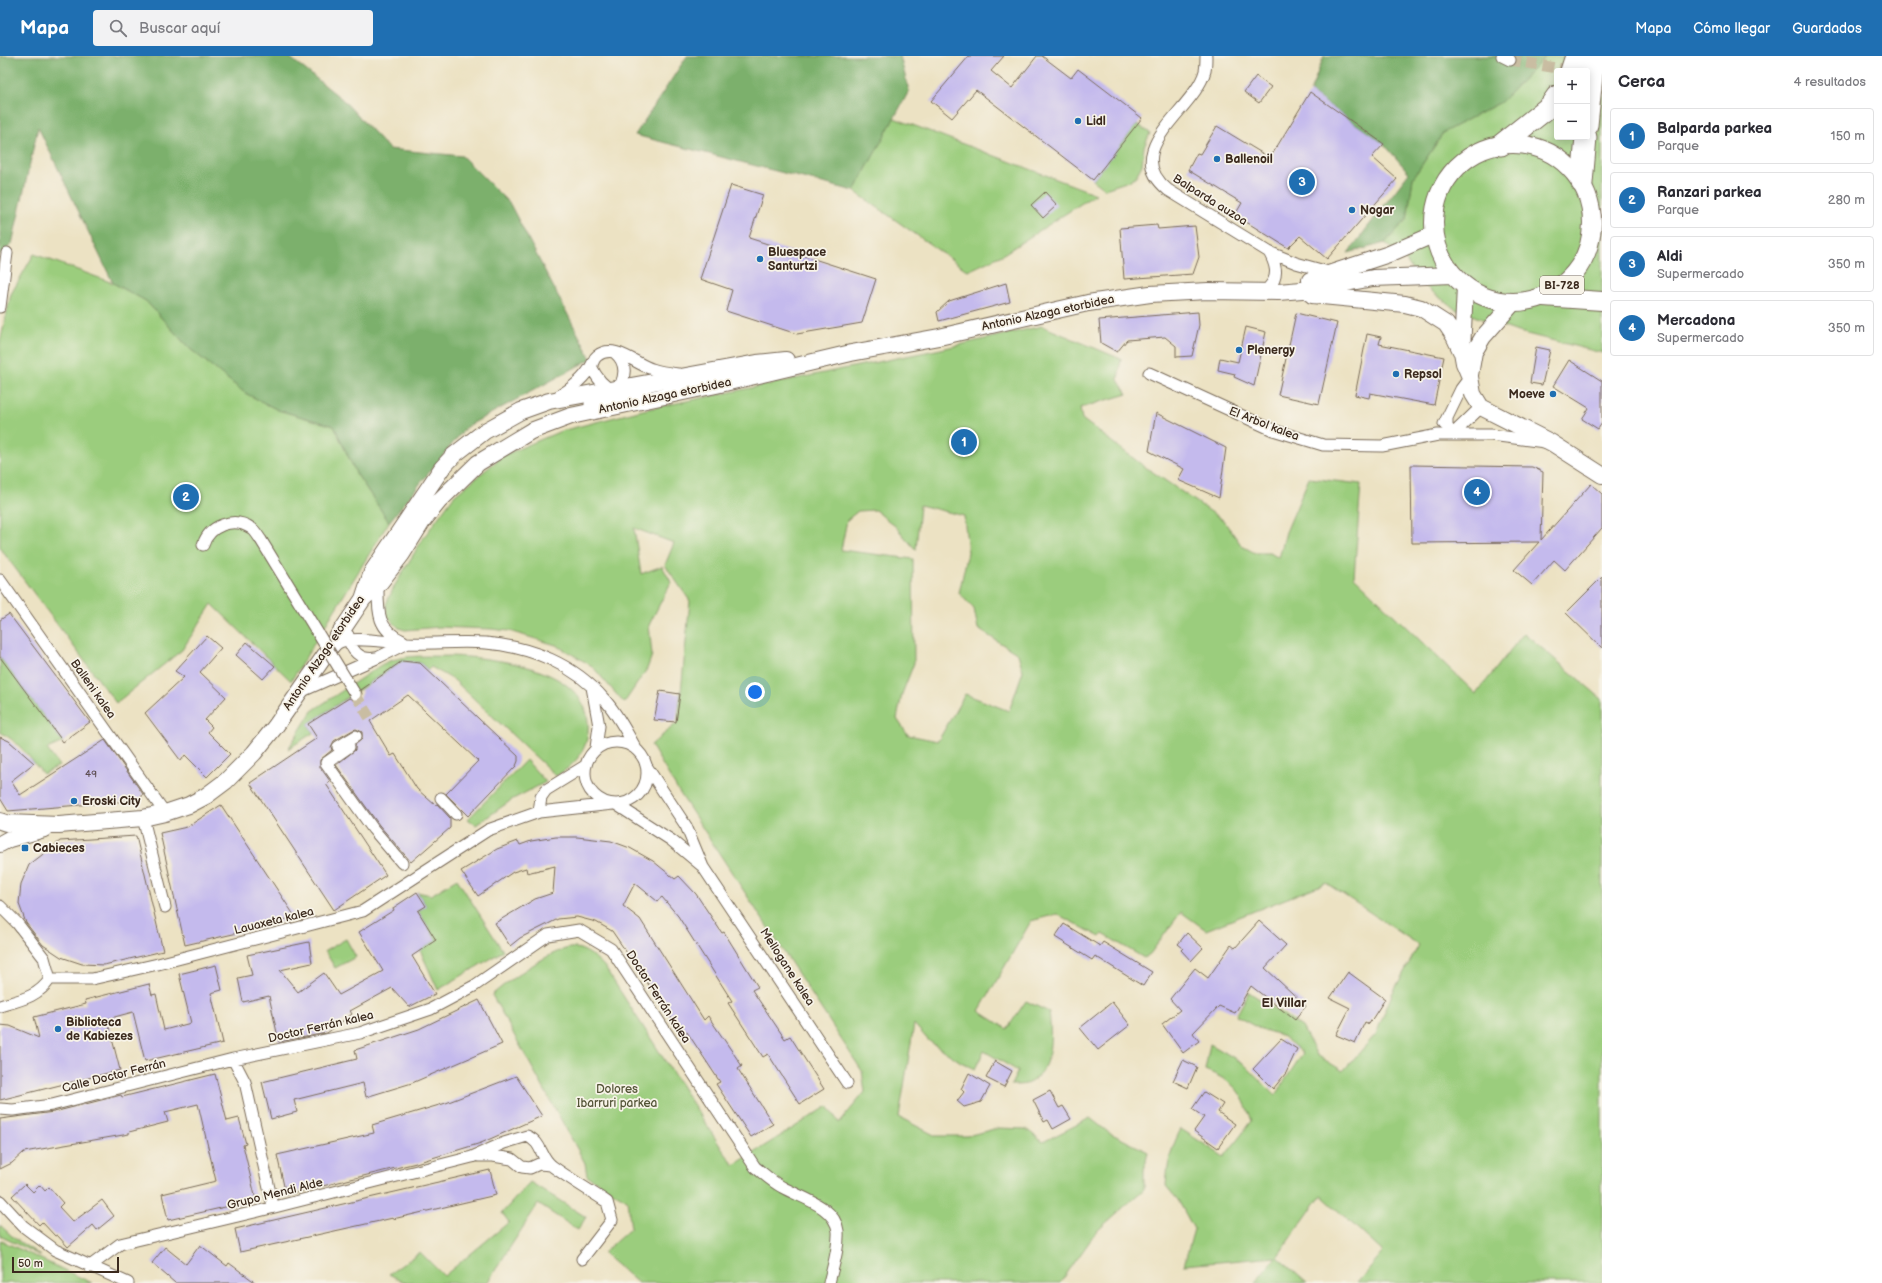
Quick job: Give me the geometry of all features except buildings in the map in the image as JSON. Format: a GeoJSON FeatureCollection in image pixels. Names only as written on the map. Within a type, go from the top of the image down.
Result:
{"type":"FeatureCollection","features":[{"type":"Feature","properties":{"kind":"highway"},"geometry":{"type":"LineString","coordinates":[[1572,68],[1576,56]]}},
{"type":"Feature","properties":{"kind":"highway"},"geometry":{"type":"LineString","coordinates":[[1589,104],[1594,56]]}},
{"type":"Feature","properties":{"kind":"highway"},"geometry":{"type":"LineString","coordinates":[[1501,145],[1550,106],[1554,100]]}},
{"type":"Feature","properties":{"kind":"highway"},"geometry":{"type":"LineString","coordinates":[[1582,183],[1586,140]]}},
{"type":"Feature","properties":{"kind":"main road","name":"BI-728"},"geometry":{"type":"LineString","coordinates":[[1543,297],[1563,284],[1572,276],[1582,262],[1589,246],[1597,234],[1588,197],[1582,183],[1570,168],[1556,156],[1539,148],[1520,144],[1501,145],[1482,151],[1464,161],[1449,176],[1439,194],[1434,214],[1434,234],[1438,249],[1459,280],[1488,298],[1514,302],[1543,297],[1599,300]]}},
{"type":"Feature","properties":{"kind":"street","name":"Balparda auzoa"},"geometry":{"type":"LineString","coordinates":[[1206,56],[1206,66],[1202,79],[1153,146],[1151,159],[1157,180],[1168,190],[1269,252],[1296,263],[1333,274]]}},
{"type":"Feature","properties":{"kind":"street"},"geometry":{"type":"LineString","coordinates":[[1274,289],[1333,274],[1389,254],[1434,234]]}},
{"type":"Feature","properties":{"kind":"street"},"geometry":{"type":"LineString","coordinates":[[1269,252],[1276,270],[1274,289]]}},
{"type":"Feature","properties":{"kind":"street"},"geometry":{"type":"LineString","coordinates":[[0,307],[7,254]]}},
{"type":"Feature","properties":{"kind":"street"},"geometry":{"type":"LineString","coordinates":[[1276,270],[1296,263]]}},
{"type":"Feature","properties":{"kind":"street"},"geometry":{"type":"LineString","coordinates":[[1274,289],[1314,289],[1373,278],[1459,280],[1462,352],[1464,364],[1470,377],[1473,394],[1481,407],[1552,443],[1602,475]]}},
{"type":"Feature","properties":{"kind":"street"},"geometry":{"type":"LineString","coordinates":[[1274,289],[1405,304],[1421,308],[1446,324],[1462,352]]}},
{"type":"Feature","properties":{"kind":"street","name":"Antonio Alzaga etorbidea"},"geometry":{"type":"LineString","coordinates":[[0,821],[6,823],[58,824],[143,818],[189,805],[226,781],[254,753],[276,727],[363,599],[378,585],[439,501],[487,456],[531,431],[571,416],[716,385],[851,353],[939,337],[1095,302],[1150,294],[1274,289]]}},
{"type":"Feature","properties":{"kind":"street"},"geometry":{"type":"LineString","coordinates":[[1438,435],[1461,389],[1470,377],[1474,352],[1483,337],[1514,302]]}},
{"type":"Feature","properties":{"kind":"street"},"geometry":{"type":"LineString","coordinates":[[549,401],[562,394],[577,382],[592,366],[594,359],[598,355],[606,352],[615,353],[634,359],[650,368],[690,375]]}},
{"type":"Feature","properties":{"kind":"street"},"geometry":{"type":"LineString","coordinates":[[487,456],[516,431],[559,412],[613,398],[616,390],[623,380],[625,369],[622,358],[615,353]]}},
{"type":"Feature","properties":{"kind":"street","name":"Antonio Alzaga etorbidea"},"geometry":{"type":"LineString","coordinates":[[363,599],[372,572],[442,468],[454,455],[485,431],[521,411],[549,401],[616,390],[757,363],[851,353]]}},
{"type":"Feature","properties":{"kind":"street"},"geometry":{"type":"LineString","coordinates":[[592,366],[596,376],[616,390],[634,395],[699,382],[716,385]]}},
{"type":"Feature","properties":{"kind":"street","name":"El Arbol kalea"},"geometry":{"type":"LineString","coordinates":[[1149,373],[1273,430],[1323,445],[1382,446],[1438,435],[1452,435]]}},
{"type":"Feature","properties":{"kind":"street"},"geometry":{"type":"LineString","coordinates":[[1452,435],[1481,407]]}},
{"type":"Feature","properties":{"kind":"street"},"geometry":{"type":"LineString","coordinates":[[1447,419],[1447,426],[1452,435]]}},
{"type":"Feature","properties":{"kind":"street"},"geometry":{"type":"LineString","coordinates":[[1452,435],[1491,436],[1552,443]]}},
{"type":"Feature","properties":{"kind":"street"},"geometry":{"type":"LineString","coordinates":[[203,545],[206,535],[222,525],[231,523],[242,524],[252,528],[261,540],[355,694]]}},
{"type":"Feature","properties":{"kind":"street","name":"Balleni kalea"},"geometry":{"type":"LineString","coordinates":[[0,580],[165,813]]}},
{"type":"Feature","properties":{"kind":"street"},"geometry":{"type":"LineString","coordinates":[[378,585],[378,610],[380,619],[386,630],[394,637],[407,643]]}},
{"type":"Feature","properties":{"kind":"street"},"geometry":{"type":"LineString","coordinates":[[363,599],[350,624],[348,635],[349,640],[351,647],[357,654],[366,658],[379,658]]}},
{"type":"Feature","properties":{"kind":"street"},"geometry":{"type":"LineString","coordinates":[[330,648],[339,642],[349,640],[407,643],[486,643],[514,647],[541,655],[559,663],[592,686],[615,714],[635,747],[643,756],[647,767],[646,782],[639,794],[632,800],[615,804],[602,801],[594,795],[588,787],[585,776],[585,766],[590,755],[596,748],[605,743],[616,741],[626,742],[635,747]]}},
{"type":"Feature","properties":{"kind":"street"},"geometry":{"type":"LineString","coordinates":[[299,692],[379,658],[407,643]]}},
{"type":"Feature","properties":{"kind":"street"},"geometry":{"type":"LineString","coordinates":[[592,686],[600,726],[596,748]]}},
{"type":"Feature","properties":{"kind":"street"},"geometry":{"type":"LineString","coordinates":[[319,759],[356,736]]}},
{"type":"Feature","properties":{"kind":"street"},"geometry":{"type":"LineString","coordinates":[[349,747],[326,763],[373,829],[390,851],[402,863]]}},
{"type":"Feature","properties":{"kind":"street"},"geometry":{"type":"LineString","coordinates":[[539,812],[541,797],[546,790],[585,766]]}},
{"type":"Feature","properties":{"kind":"street","name":"Mellogane kalea"},"geometry":{"type":"LineString","coordinates":[[647,767],[686,826],[703,867],[847,1082]]}},
{"type":"Feature","properties":{"kind":"street","name":"Mellogane kalea"},"geometry":{"type":"LineString","coordinates":[[615,804],[671,840],[703,867]]}},
{"type":"Feature","properties":{"kind":"street","name":"Lauaxeta kalea"},"geometry":{"type":"LineString","coordinates":[[50,979],[92,979],[158,964],[363,911],[488,830],[539,812],[615,804]]}},
{"type":"Feature","properties":{"kind":"street"},"geometry":{"type":"LineString","coordinates":[[143,818],[164,907]]}},
{"type":"Feature","properties":{"kind":"street","name":"Antonio Alzaga etorbidea"},"geometry":{"type":"LineString","coordinates":[[0,844],[9,839],[58,824]]}},
{"type":"Feature","properties":{"kind":"street"},"geometry":{"type":"LineString","coordinates":[[0,906],[17,924],[44,958],[50,979],[44,988],[35,995],[0,1006]]}},
{"type":"Feature","properties":{"kind":"street","name":"Doctor Ferrán kalea"},"geometry":{"type":"LineString","coordinates":[[233,1059],[360,1033],[431,1009],[474,986],[548,935],[579,930],[611,949],[755,1167],[780,1187],[822,1207],[829,1213],[838,1229],[838,1247],[829,1283]]}},
{"type":"Feature","properties":{"kind":"street"},"geometry":{"type":"LineString","coordinates":[[233,1059],[245,1082],[273,1206]]}},
{"type":"Feature","properties":{"kind":"street","name":"Calle Doctor Ferrán"},"geometry":{"type":"LineString","coordinates":[[0,1110],[13,1110],[52,1105],[233,1059]]}},
{"type":"Feature","properties":{"kind":"street","name":"Grupo Mendi Alde"},"geometry":{"type":"LineString","coordinates":[[89,1267],[120,1244],[472,1157],[504,1143],[528,1136],[535,1140],[539,1145],[543,1156],[551,1165],[608,1202],[612,1220],[582,1259]]}},
{"type":"Feature","properties":{"kind":"street","name":"Grupo Mendi Alde"},"geometry":{"type":"LineString","coordinates":[[472,1157],[493,1156],[512,1159],[522,1167],[530,1168],[538,1164],[551,1165]]}},
{"type":"Feature","properties":{"kind":"street"},"geometry":{"type":"LineString","coordinates":[[0,1202],[23,1226],[55,1250],[89,1267],[128,1283]]}},
{"type":"Feature","properties":{"kind":"green space"},"geometry":{"type":"Polygon","coordinates":[[[0,56],[288,56],[342,99],[389,149],[462,156],[510,204],[591,359],[466,427],[389,522],[356,473],[334,426],[278,410],[245,393],[189,348],[146,301],[113,283],[38,127],[12,244],[0,255],[0,56]]]}},
{"type":"Feature","properties":{"kind":"green space"},"geometry":{"type":"Polygon","coordinates":[[[687,56],[900,56],[909,91],[854,191],[635,135],[687,56]]]}},
{"type":"Feature","properties":{"kind":"green space"},"geometry":{"type":"Polygon","coordinates":[[[1324,56],[1546,56],[1501,102],[1444,132],[1413,178],[1407,219],[1385,243],[1348,253],[1409,173],[1384,144],[1310,92],[1324,56]]]}},
{"type":"Feature","properties":{"kind":"green space"},"geometry":{"type":"Polygon","coordinates":[[[1546,56],[1602,56],[1602,353],[1515,331],[1455,309],[1421,283],[1405,259],[1385,243],[1407,219],[1413,178],[1444,132],[1501,102],[1546,56]]]}},
{"type":"Feature","properties":{"kind":"green space"},"geometry":{"type":"Polygon","coordinates":[[[894,118],[1096,194],[1002,255],[968,271],[854,191],[894,118]]]}},
{"type":"Feature","properties":{"kind":"green space"},"geometry":{"type":"Polygon","coordinates":[[[1137,124],[1150,133],[1144,147],[1142,165],[1136,176],[1129,181],[1105,189],[1093,180],[1137,124]]]}},
{"type":"Feature","properties":{"kind":"green space"},"geometry":{"type":"Polygon","coordinates":[[[34,254],[113,283],[146,301],[189,348],[245,393],[278,410],[334,426],[356,473],[389,522],[291,681],[212,604],[182,650],[116,703],[0,548],[0,342],[11,294],[34,254]]]}},
{"type":"Feature","properties":{"kind":"green space","name":"Dolores Ibarruri parkea"},"geometry":{"type":"Polygon","coordinates":[[[1042,326],[1121,359],[1118,380],[1127,394],[1080,408],[1082,419],[1141,464],[1223,520],[1242,546],[1255,553],[1270,553],[1279,558],[1286,532],[1309,478],[1361,484],[1354,577],[1476,694],[1524,633],[1602,699],[1602,1283],[1357,1283],[1383,1252],[1321,1195],[1277,1257],[1307,1283],[1255,1283],[1276,1257],[1184,1265],[1194,1229],[1178,1200],[1166,1186],[1170,1157],[1181,1129],[1224,1157],[1252,1121],[1244,1101],[1236,1088],[1224,1079],[1205,1070],[1210,1044],[1243,1063],[1275,1095],[1303,1053],[1281,1035],[1260,1029],[1236,1016],[1249,992],[1302,1027],[1317,1055],[1343,1071],[1376,1034],[1392,994],[1419,945],[1326,883],[1206,930],[1181,912],[1150,954],[1144,958],[1103,934],[1100,937],[1057,914],[1031,921],[979,1011],[1007,1029],[1026,1001],[1049,1012],[1050,1043],[1046,1063],[1035,1079],[1026,1084],[1011,1085],[1018,1071],[984,1051],[975,1069],[961,1062],[929,1041],[914,1024],[899,1117],[936,1136],[967,1136],[998,1128],[1026,1129],[1043,1142],[1090,1118],[1108,1132],[1148,1152],[1144,1170],[1144,1189],[1097,1231],[1060,1283],[638,1283],[603,1253],[631,1228],[627,1200],[587,1176],[585,1163],[492,995],[520,973],[545,958],[568,948],[576,948],[588,952],[598,960],[604,966],[722,1149],[734,1165],[828,1106],[839,1123],[865,1092],[862,1071],[677,789],[651,745],[678,722],[690,601],[665,565],[674,543],[634,528],[641,574],[662,566],[671,582],[649,625],[652,655],[647,669],[624,703],[592,666],[556,645],[509,631],[491,629],[439,627],[405,630],[399,628],[387,616],[386,604],[395,585],[424,537],[454,496],[504,455],[561,431],[643,410],[941,349],[1042,326]],[[920,505],[916,550],[895,526],[875,510],[858,511],[847,520],[841,550],[913,559],[914,663],[902,694],[897,719],[908,735],[938,741],[965,694],[1009,711],[1023,671],[1018,654],[978,629],[974,609],[959,593],[968,552],[964,516],[920,505]]]}},
{"type":"Feature","properties":{"kind":"green space"},"geometry":{"type":"Polygon","coordinates":[[[0,657],[63,742],[47,749],[59,766],[43,774],[18,745],[0,732],[0,657]]]}},
{"type":"Feature","properties":{"kind":"green space"},"geometry":{"type":"Polygon","coordinates":[[[406,657],[470,657],[516,664],[539,671],[559,680],[576,693],[586,710],[588,732],[585,746],[578,758],[568,768],[556,776],[454,680],[431,667],[428,670],[420,663],[402,661],[308,724],[313,733],[288,749],[312,711],[381,665],[389,661],[406,657]]]}},
{"type":"Feature","properties":{"kind":"green space"},"geometry":{"type":"Polygon","coordinates":[[[526,760],[546,782],[513,799],[476,825],[468,819],[526,760]]]}},
{"type":"Feature","properties":{"kind":"green space"},"geometry":{"type":"Polygon","coordinates":[[[457,879],[503,951],[438,990],[420,950],[436,940],[418,911],[426,906],[417,892],[431,895],[457,879]]]}},
{"type":"Feature","properties":{"kind":"green space"},"geometry":{"type":"Polygon","coordinates":[[[346,939],[356,957],[335,968],[325,951],[346,939]]]}},
{"type":"Feature","properties":{"kind":"green space"},"geometry":{"type":"Polygon","coordinates":[[[530,1182],[586,1217],[578,1230],[538,1204],[487,1283],[406,1283],[389,1274],[420,1252],[444,1276],[509,1222],[502,1213],[530,1182]]]}},
{"type":"Feature","properties":{"kind":"green space"},"geometry":{"type":"Polygon","coordinates":[[[0,1225],[14,1238],[41,1256],[0,1236],[0,1225]]]}},
{"type":"Feature","properties":{"kind":"green space"},"geometry":{"type":"Polygon","coordinates":[[[0,1240],[92,1283],[0,1283],[0,1240]]]}},
{"type":"Feature","properties":{"kind":"tunnel"},"geometry":{"type":"LineString","coordinates":[[1510,60],[1557,68]]}},
{"type":"Feature","properties":{"kind":"tunnel"},"geometry":{"type":"LineString","coordinates":[[355,694],[371,720]]}},
{"type":"Feature","properties":{"kind":"place","name":"Lidl"},"geometry":{"type":"Point","coordinates":[1078,121]}},
{"type":"Feature","properties":{"kind":"place","name":"Ballenoil"},"geometry":{"type":"Point","coordinates":[1217,159]}},
{"type":"Feature","properties":{"kind":"place","name":"Aldi"},"geometry":{"type":"Point","coordinates":[1302,182]}},
{"type":"Feature","properties":{"kind":"place","name":"Nogar"},"geometry":{"type":"Point","coordinates":[1352,210]}},
{"type":"Feature","properties":{"kind":"place","name":"Bluespace Santurtzi"},"geometry":{"type":"Point","coordinates":[760,259]}},
{"type":"Feature","properties":{"kind":"place","name":"Plenergy"},"geometry":{"type":"Point","coordinates":[1239,350]}},
{"type":"Feature","properties":{"kind":"place","name":"Repsol"},"geometry":{"type":"Point","coordinates":[1396,374]}},
{"type":"Feature","properties":{"kind":"place","name":"Moeve"},"geometry":{"type":"Point","coordinates":[1553,394]}},
{"type":"Feature","properties":{"kind":"place","name":"Balparda parkea"},"geometry":{"type":"Point","coordinates":[964,442]}},
{"type":"Feature","properties":{"kind":"place","name":"Mercadona"},"geometry":{"type":"Point","coordinates":[1477,492]}},
{"type":"Feature","properties":{"kind":"place","name":"Ranzari parkea"},"geometry":{"type":"Point","coordinates":[186,497]}},
{"type":"Feature","properties":{"kind":"place","name":"Eroski City"},"geometry":{"type":"Point","coordinates":[74,801]}},
{"type":"Feature","properties":{"kind":"place","name":"Cabieces"},"geometry":{"type":"Point","coordinates":[25,848]}},
{"type":"Feature","properties":{"kind":"place","name":"Biblioteca de Kabiezes"},"geometry":{"type":"Point","coordinates":[58,1029]}},
{"type":"Feature","properties":{"kind":"district","name":"El Villar"},"geometry":{"type":"Point","coordinates":[1284,1003]}}]}
